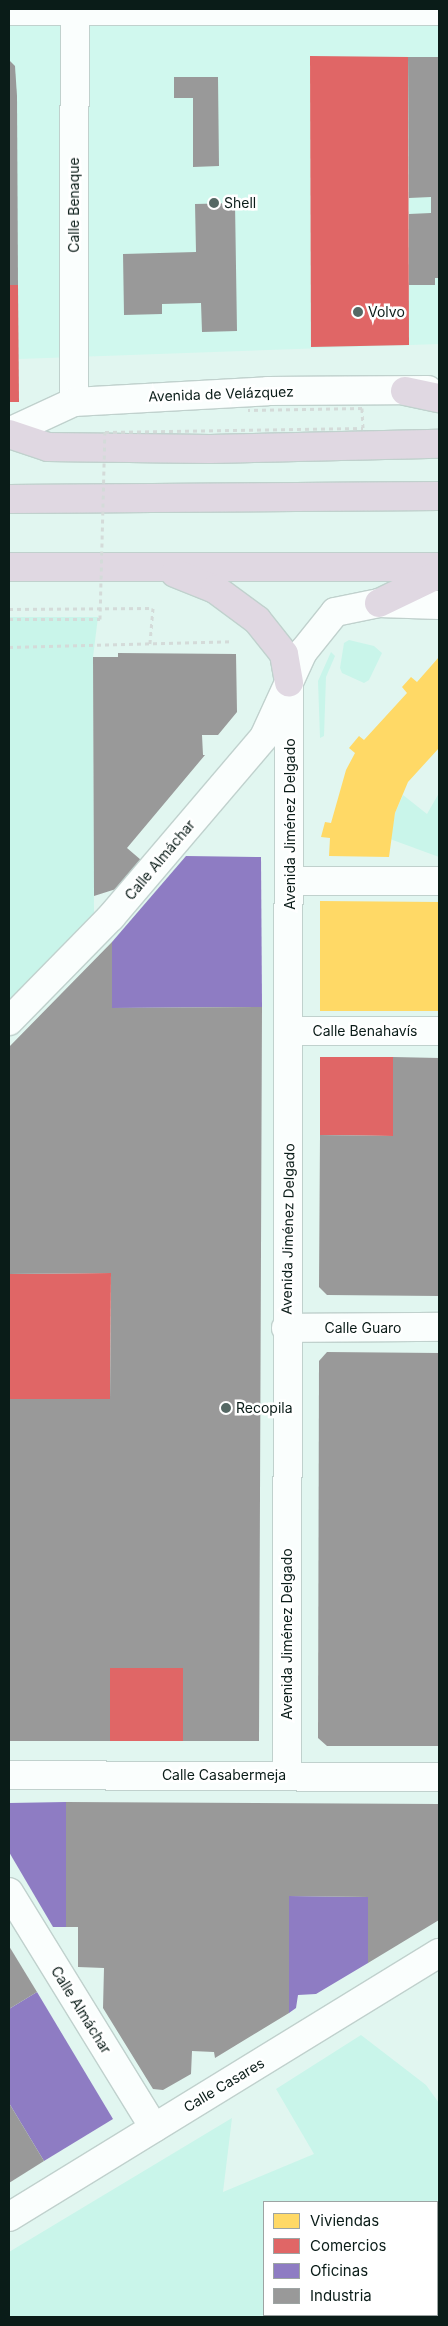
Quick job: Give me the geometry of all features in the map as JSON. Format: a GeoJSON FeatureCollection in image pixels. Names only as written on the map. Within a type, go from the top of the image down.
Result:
{"type":"FeatureCollection","features":[{"type":"Feature","properties":{"kind":"highway"},"geometry":{"type":"LineString","coordinates":[[404,391],[439,398]]}},
{"type":"Feature","properties":{"kind":"highway"},"geometry":{"type":"LineString","coordinates":[[9,433],[48,447],[210,449],[439,444]]}},
{"type":"Feature","properties":{"kind":"highway"},"geometry":{"type":"LineString","coordinates":[[9,499],[439,496]]}},
{"type":"Feature","properties":{"kind":"highway"},"geometry":{"type":"LineString","coordinates":[[9,567],[439,568]]}},
{"type":"Feature","properties":{"kind":"highway"},"geometry":{"type":"LineString","coordinates":[[162,568],[215,589],[257,620],[284,654],[289,683]]}},
{"type":"Feature","properties":{"kind":"highway"},"geometry":{"type":"LineString","coordinates":[[379,603],[439,574]]}},
{"type":"Feature","properties":{"kind":"street","name":"Calle Benaque"},"geometry":{"type":"LineString","coordinates":[[74,10],[74,402]]}},
{"type":"Feature","properties":{"kind":"street"},"geometry":{"type":"LineString","coordinates":[[9,11],[439,11]]}},
{"type":"Feature","properties":{"kind":"street","name":"Avenida de Velázquez"},"geometry":{"type":"LineString","coordinates":[[9,433],[74,402],[268,391],[439,390]]}},
{"type":"Feature","properties":{"kind":"street","name":"Calle Almáchar"},"geometry":{"type":"LineString","coordinates":[[9,1021],[111,917],[264,737],[303,652],[334,612],[379,603],[439,606]]}},
{"type":"Feature","properties":{"kind":"street","name":"Avenida Jiménez Delgado"},"geometry":{"type":"LineString","coordinates":[[287,1776],[286,1328],[291,881],[289,683]]}},
{"type":"Feature","properties":{"kind":"street"},"geometry":{"type":"LineString","coordinates":[[291,881],[439,881]]}},
{"type":"Feature","properties":{"kind":"street","name":"Calle Benahavís"},"geometry":{"type":"LineString","coordinates":[[290,1031],[439,1031]]}},
{"type":"Feature","properties":{"kind":"street","name":"Calle Guaro"},"geometry":{"type":"LineString","coordinates":[[286,1328],[439,1327]]}},
{"type":"Feature","properties":{"kind":"street","name":"Calle Casabermeja"},"geometry":{"type":"LineString","coordinates":[[9,1775],[439,1776]]}},
{"type":"Feature","properties":{"kind":"street","name":"Calle Almáchar"},"geometry":{"type":"LineString","coordinates":[[9,1892],[154,2128]]}},
{"type":"Feature","properties":{"kind":"street","name":"Calle Casares"},"geometry":{"type":"LineString","coordinates":[[9,2218],[439,1954]]}},
{"type":"Feature","properties":{"kind":"path"},"geometry":{"type":"LineString","coordinates":[[9,619],[100,619],[105,432],[363,428],[362,408],[248,410]]}},
{"type":"Feature","properties":{"kind":"path"},"geometry":{"type":"LineString","coordinates":[[9,608],[153,608],[150,644]]}},
{"type":"Feature","properties":{"kind":"path"},"geometry":{"type":"LineString","coordinates":[[9,647],[243,641]]}},
{"type":"Feature","properties":{"kind":"shaded area"},"geometry":{"type":"Polygon","coordinates":[[[9,9],[439,9],[439,344],[19,359],[19,402],[9,402],[9,9]]]}},
{"type":"Feature","properties":{"kind":"shaded area"},"geometry":{"type":"Polygon","coordinates":[[[9,617],[98,617],[93,657],[94,916],[9,1000],[9,617]]]}},
{"type":"Feature","properties":{"kind":"shaded area"},"geometry":{"type":"Polygon","coordinates":[[[349,640],[374,646],[382,653],[369,680],[364,683],[342,673],[340,668],[344,643],[349,640]]]}},
{"type":"Feature","properties":{"kind":"shaded area"},"geometry":{"type":"Polygon","coordinates":[[[331,652],[335,656],[326,677],[324,736],[320,738],[318,681],[331,652]]]}},
{"type":"Feature","properties":{"kind":"shaded area"},"geometry":{"type":"Polygon","coordinates":[[[439,793],[439,857],[390,839],[395,813],[403,795],[427,814],[439,793]]]}},
{"type":"Feature","properties":{"kind":"shaded area"},"geometry":{"type":"Polygon","coordinates":[[[361,2035],[426,2085],[439,2103],[439,2250],[438,2201],[263,2201],[263,2316],[360,2316],[9,2317],[9,2252],[232,2118],[223,2192],[314,2154],[276,2089],[361,2035]]]}},
{"type":"Feature","properties":{"kind":"building: Viviendas"},"geometry":{"type":"Polygon","coordinates":[[[439,657],[439,748],[408,782],[395,813],[389,857],[329,856],[330,838],[321,837],[325,822],[331,823],[346,770],[355,753],[349,748],[359,736],[364,740],[407,693],[402,687],[411,677],[417,682],[439,657]]]}},
{"type":"Feature","properties":{"kind":"building: Viviendas"},"geometry":{"type":"Polygon","coordinates":[[[320,901],[439,902],[439,1011],[320,1011],[320,901]]]}},
{"type":"Feature","properties":{"kind":"building: Comercios"},"geometry":{"type":"Polygon","coordinates":[[[310,56],[408,57],[409,345],[311,347],[310,56]]]}},
{"type":"Feature","properties":{"kind":"building: Comercios"},"geometry":{"type":"Polygon","coordinates":[[[9,285],[18,285],[19,402],[9,402],[9,285]]]}},
{"type":"Feature","properties":{"kind":"building: Comercios"},"geometry":{"type":"Polygon","coordinates":[[[320,1057],[393,1057],[393,1136],[320,1135],[320,1057]]]}},
{"type":"Feature","properties":{"kind":"building: Comercios"},"geometry":{"type":"Polygon","coordinates":[[[111,1273],[110,1399],[9,1399],[9,1274],[111,1273]]]}},
{"type":"Feature","properties":{"kind":"building: Comercios"},"geometry":{"type":"Polygon","coordinates":[[[110,1668],[183,1668],[183,1741],[110,1741],[110,1668]]]}},
{"type":"Feature","properties":{"kind":"building: Oficinas"},"geometry":{"type":"Polygon","coordinates":[[[186,856],[261,857],[262,1007],[112,1008],[112,942],[186,856]]]}},
{"type":"Feature","properties":{"kind":"building: Oficinas"},"geometry":{"type":"Polygon","coordinates":[[[66,1802],[66,1927],[53,1927],[9,1852],[9,1803],[66,1802]]]}},
{"type":"Feature","properties":{"kind":"building: Oficinas"},"geometry":{"type":"Polygon","coordinates":[[[289,1896],[368,1897],[368,1963],[316,1994],[298,1995],[296,2008],[289,2013],[289,1896]]]}},
{"type":"Feature","properties":{"kind":"building: Oficinas"},"geometry":{"type":"Polygon","coordinates":[[[37,1992],[113,2119],[44,2161],[9,2103],[9,2009],[37,1992]]]}},
{"type":"Feature","properties":{"kind":"building: Industria"},"geometry":{"type":"Polygon","coordinates":[[[408,57],[439,57],[439,278],[435,278],[435,285],[409,285],[409,214],[431,213],[431,197],[409,198],[408,57]]]}},
{"type":"Feature","properties":{"kind":"building: Industria"},"geometry":{"type":"Polygon","coordinates":[[[9,60],[15,66],[17,96],[18,285],[9,285],[9,60]]]}},
{"type":"Feature","properties":{"kind":"building: Industria"},"geometry":{"type":"Polygon","coordinates":[[[174,77],[218,77],[219,166],[193,167],[193,98],[174,98],[174,77]]]}},
{"type":"Feature","properties":{"kind":"building: Industria"},"geometry":{"type":"Polygon","coordinates":[[[235,203],[237,331],[202,332],[201,303],[162,304],[162,314],[124,315],[123,254],[196,252],[195,204],[235,203]]]}},
{"type":"Feature","properties":{"kind":"building: Industria"},"geometry":{"type":"Polygon","coordinates":[[[118,653],[236,654],[237,712],[218,735],[202,735],[203,755],[205,755],[127,848],[141,860],[116,889],[94,896],[93,657],[118,657],[118,653]]]}},
{"type":"Feature","properties":{"kind":"building: Industria"},"geometry":{"type":"Polygon","coordinates":[[[112,942],[112,1008],[262,1007],[259,1741],[183,1741],[183,1668],[110,1668],[110,1741],[9,1741],[9,1399],[110,1399],[111,1273],[9,1274],[9,1047],[112,942]]]}},
{"type":"Feature","properties":{"kind":"building: Industria"},"geometry":{"type":"Polygon","coordinates":[[[393,1057],[439,1058],[439,1296],[327,1295],[319,1287],[320,1135],[393,1136],[393,1057]]]}},
{"type":"Feature","properties":{"kind":"building: Industria"},"geometry":{"type":"Polygon","coordinates":[[[327,1352],[439,1353],[439,1746],[327,1746],[318,1738],[319,1361],[327,1352]]]}},
{"type":"Feature","properties":{"kind":"building: Industria"},"geometry":{"type":"Polygon","coordinates":[[[66,1802],[439,1804],[439,1920],[368,1963],[368,1897],[289,1896],[289,2013],[215,2058],[214,2052],[192,2051],[191,2074],[163,2090],[153,2089],[103,2008],[104,1968],[78,1967],[78,1927],[66,1927],[66,1802]]]}},
{"type":"Feature","properties":{"kind":"building: Industria"},"geometry":{"type":"Polygon","coordinates":[[[9,1946],[37,1992],[9,2009],[9,1946]]]}},
{"type":"Feature","properties":{"kind":"building: Industria"},"geometry":{"type":"Polygon","coordinates":[[[9,2103],[44,2161],[9,2183],[9,2103]]]}},
{"type":"Feature","properties":{"kind":"place","name":"Shell"},"geometry":{"type":"Point","coordinates":[214,203]}},
{"type":"Feature","properties":{"kind":"place","name":"Volvo"},"geometry":{"type":"Point","coordinates":[358,312]}},
{"type":"Feature","properties":{"kind":"place","name":"Recopila"},"geometry":{"type":"Point","coordinates":[226,1408]}}]}
